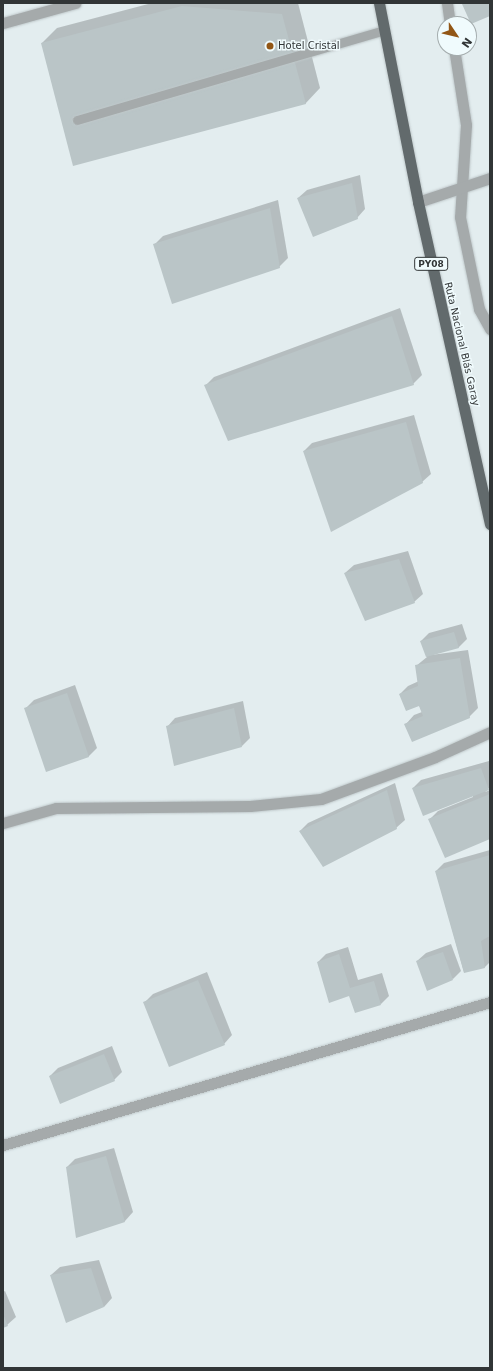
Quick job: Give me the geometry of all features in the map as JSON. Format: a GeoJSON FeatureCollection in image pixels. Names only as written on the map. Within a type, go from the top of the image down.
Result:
{"type":"FeatureCollection","features":[{"type":"Feature","properties":{"kind":"highway","name":"Ruta Nacional Blás Garay"},"geometry":{"type":"LineString","coordinates":[[379,3],[418,202],[490,524]]}},
{"type":"Feature","properties":{"kind":"street"},"geometry":{"type":"LineString","coordinates":[[3,23],[75,3]]}},
{"type":"Feature","properties":{"kind":"street"},"geometry":{"type":"LineString","coordinates":[[447,3],[449,16]]}},
{"type":"Feature","properties":{"kind":"street"},"geometry":{"type":"LineString","coordinates":[[455,56],[466,125],[460,217],[479,309],[490,329]]}},
{"type":"Feature","properties":{"kind":"street"},"geometry":{"type":"LineString","coordinates":[[418,202],[490,178]]}},
{"type":"Feature","properties":{"kind":"street"},"geometry":{"type":"LineString","coordinates":[[3,823],[56,808],[250,806],[321,799],[435,757],[490,732]]}},
{"type":"Feature","properties":{"kind":"street"},"geometry":{"type":"LineString","coordinates":[[3,1145],[490,1002]]}},
{"type":"Feature","properties":{"kind":"lane"},"geometry":{"type":"LineString","coordinates":[[77,120],[384,30]]}},
{"type":"Feature","properties":{"kind":"building"},"geometry":{"type":"Polygon","coordinates":[[[490,3],[490,16],[477,21],[477,16],[467,16],[462,4],[490,3]]]}},
{"type":"Feature","properties":{"kind":"building"},"geometry":{"type":"Polygon","coordinates":[[[182,6],[282,14],[306,104],[73,166],[41,43],[182,6]]]}},
{"type":"Feature","properties":{"kind":"building"},"geometry":{"type":"Polygon","coordinates":[[[352,183],[358,219],[313,237],[297,198],[352,183]]]}},
{"type":"Feature","properties":{"kind":"building"},"geometry":{"type":"Polygon","coordinates":[[[270,208],[280,268],[172,304],[153,244],[270,208]]]}},
{"type":"Feature","properties":{"kind":"building"},"geometry":{"type":"Polygon","coordinates":[[[392,316],[414,385],[228,441],[204,385],[392,316]]]}},
{"type":"Feature","properties":{"kind":"building"},"geometry":{"type":"Polygon","coordinates":[[[406,422],[423,483],[331,532],[303,451],[406,422]]]}},
{"type":"Feature","properties":{"kind":"building"},"geometry":{"type":"Polygon","coordinates":[[[399,559],[415,603],[365,621],[344,573],[399,559]]]}},
{"type":"Feature","properties":{"kind":"building"},"geometry":{"type":"Polygon","coordinates":[[[454,632],[459,648],[426,657],[420,641],[454,632]]]}},
{"type":"Feature","properties":{"kind":"building"},"geometry":{"type":"Polygon","coordinates":[[[460,658],[470,718],[412,742],[404,724],[423,716],[419,706],[406,711],[399,694],[418,686],[415,665],[460,658]]]}},
{"type":"Feature","properties":{"kind":"building"},"geometry":{"type":"Polygon","coordinates":[[[67,693],[89,757],[46,772],[24,708],[67,693]]]}},
{"type":"Feature","properties":{"kind":"building"},"geometry":{"type":"Polygon","coordinates":[[[234,708],[242,747],[174,766],[166,726],[234,708]]]}},
{"type":"Feature","properties":{"kind":"building"},"geometry":{"type":"Polygon","coordinates":[[[481,768],[489,790],[423,816],[412,788],[481,768]]]}},
{"type":"Feature","properties":{"kind":"building"},"geometry":{"type":"Polygon","coordinates":[[[387,790],[397,829],[323,867],[299,831],[387,790]]]}},
{"type":"Feature","properties":{"kind":"building"},"geometry":{"type":"Polygon","coordinates":[[[490,794],[490,839],[445,858],[428,819],[490,794]]]}},
{"type":"Feature","properties":{"kind":"building"},"geometry":{"type":"Polygon","coordinates":[[[490,855],[490,936],[481,941],[485,968],[464,973],[435,871],[490,855]]]}},
{"type":"Feature","properties":{"kind":"building"},"geometry":{"type":"Polygon","coordinates":[[[443,952],[453,980],[427,991],[416,961],[443,952]]]}},
{"type":"Feature","properties":{"kind":"building"},"geometry":{"type":"Polygon","coordinates":[[[339,954],[350,988],[374,981],[381,1005],[355,1013],[349,996],[329,1003],[317,962],[339,954]]]}},
{"type":"Feature","properties":{"kind":"building"},"geometry":{"type":"Polygon","coordinates":[[[198,980],[225,1045],[169,1067],[143,1002],[198,980]]]}},
{"type":"Feature","properties":{"kind":"building"},"geometry":{"type":"Polygon","coordinates":[[[104,1054],[115,1081],[60,1104],[49,1076],[104,1054]]]}},
{"type":"Feature","properties":{"kind":"building"},"geometry":{"type":"Polygon","coordinates":[[[106,1156],[125,1222],[76,1238],[66,1167],[106,1156]]]}},
{"type":"Feature","properties":{"kind":"building"},"geometry":{"type":"Polygon","coordinates":[[[91,1268],[104,1307],[66,1323],[50,1275],[91,1268]]]}},
{"type":"Feature","properties":{"kind":"building"},"geometry":{"type":"Polygon","coordinates":[[[3,1314],[8,1326],[3,1328],[3,1314]]]}},
{"type":"Feature","properties":{"kind":"place","name":"Hotel Cristal"},"geometry":{"type":"Point","coordinates":[270,46]}}]}
